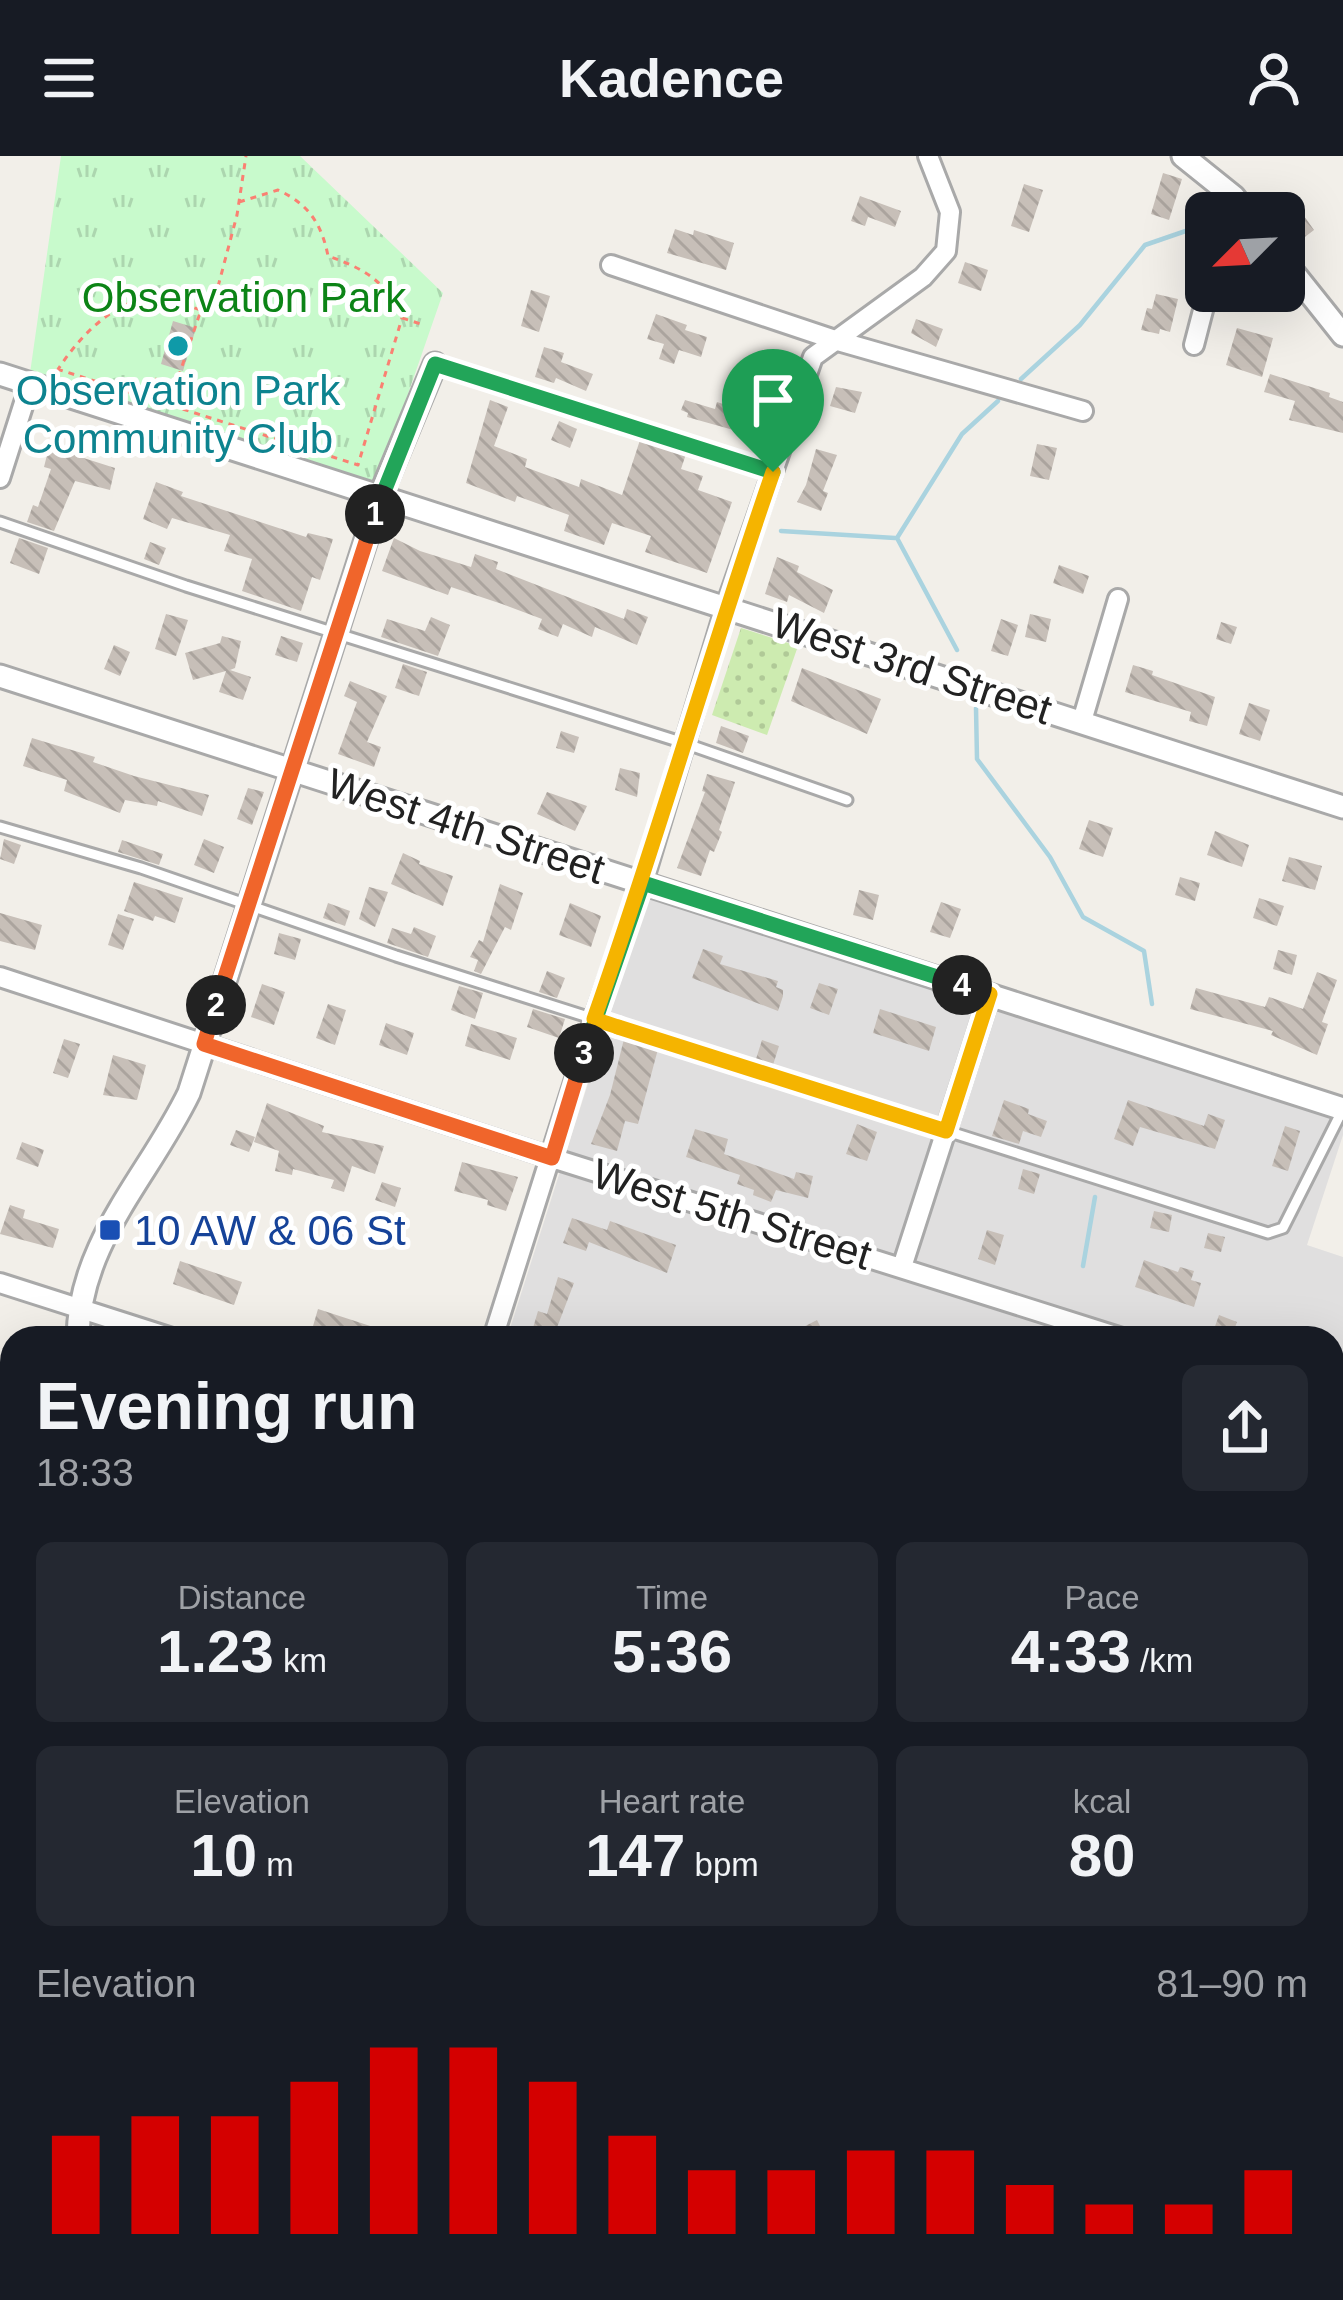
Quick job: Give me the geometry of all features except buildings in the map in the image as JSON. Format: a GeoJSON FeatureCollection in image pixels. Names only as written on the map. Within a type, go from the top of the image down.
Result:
{"type":"FeatureCollection","features":[{"type":"Feature","properties":{"kind":"street"},"geometry":{"type":"LineString","coordinates":[[497,1326],[594,1019],[643,883],[726,606],[813,357],[923,277],[946,250],[950,212],[928,156]]}},
{"type":"Feature","properties":{"kind":"street"},"geometry":{"type":"LineString","coordinates":[[1183,156],[1220,192]]}},
{"type":"Feature","properties":{"kind":"street"},"geometry":{"type":"LineString","coordinates":[[611,265],[838,341],[1083,411]]}},
{"type":"Feature","properties":{"kind":"street"},"geometry":{"type":"LineString","coordinates":[[1305,287],[1343,335]]}},
{"type":"Feature","properties":{"kind":"street"},"geometry":{"type":"LineString","coordinates":[[1194,345],[1203,312]]}},
{"type":"Feature","properties":{"kind":"street"},"geometry":{"type":"LineString","coordinates":[[78,1326],[86,1274],[102,1238],[167,1139],[188,1093],[380,496],[435,364]]}},
{"type":"Feature","properties":{"kind":"street","name":"West 3rd Street"},"geometry":{"type":"LineString","coordinates":[[0,374],[1343,807]]}},
{"type":"Feature","properties":{"kind":"street"},"geometry":{"type":"LineString","coordinates":[[0,478],[30,384]]}},
{"type":"Feature","properties":{"kind":"street"},"geometry":{"type":"LineString","coordinates":[[1082,721],[1118,599]]}},
{"type":"Feature","properties":{"kind":"street","name":"West 4th Street"},"geometry":{"type":"LineString","coordinates":[[0,676],[1343,1109]]}},
{"type":"Feature","properties":{"kind":"street","name":"West 5th Street"},"geometry":{"type":"LineString","coordinates":[[0,977],[1085,1326]]}},
{"type":"Feature","properties":{"kind":"street"},"geometry":{"type":"LineString","coordinates":[[902,1267],[990,994]]}},
{"type":"Feature","properties":{"kind":"street"},"geometry":{"type":"LineString","coordinates":[[0,1283],[135,1326]]}},
{"type":"Feature","properties":{"kind":"lane"},"geometry":{"type":"LineString","coordinates":[[435,364],[773,472]]}},
{"type":"Feature","properties":{"kind":"lane"},"geometry":{"type":"LineString","coordinates":[[0,522],[847,800]]}},
{"type":"Feature","properties":{"kind":"lane"},"geometry":{"type":"LineString","coordinates":[[0,827],[1271,1234],[1283,1228],[1343,1109]]}},
{"type":"Feature","properties":{"kind":"path"},"geometry":{"type":"LineString","coordinates":[[239,202],[278,190],[291,196],[319,224],[328,256],[375,276],[393,297],[401,318],[358,465],[57,369],[75,345],[121,306],[158,296],[211,313],[246,156]]}},
{"type":"Feature","properties":{"kind":"path"},"geometry":{"type":"LineString","coordinates":[[170,403],[201,310]]}},
{"type":"Feature","properties":{"kind":"path"},"geometry":{"type":"LineString","coordinates":[[401,318],[424,325]]}},
{"type":"Feature","properties":{"kind":"path"},"geometry":{"type":"LineString","coordinates":[[155,379],[176,386]]}},
{"type":"Feature","properties":{"kind":"shaded area"},"geometry":{"type":"Polygon","coordinates":[[[648,895],[1343,1118],[1343,1135],[1307,1245],[1343,1257],[1343,1326],[511,1326],[648,895]]]}},
{"type":"Feature","properties":{"kind":"green space","name":"Observation Park"},"geometry":{"type":"Polygon","coordinates":[[[61,156],[300,156],[443,293],[376,486],[30,373],[61,156]]]}},
{"type":"Feature","properties":{"kind":"green space"},"geometry":{"type":"Polygon","coordinates":[[[741,628],[798,646],[767,735],[712,715],[741,628]]]}},
{"type":"Feature","properties":{"kind":"waterway"},"geometry":{"type":"LineString","coordinates":[[1021,379],[1080,325],[1145,245],[1185,231]]}},
{"type":"Feature","properties":{"kind":"waterway"},"geometry":{"type":"LineString","coordinates":[[957,650],[897,538],[962,434],[998,401]]}},
{"type":"Feature","properties":{"kind":"waterway"},"geometry":{"type":"LineString","coordinates":[[781,531],[895,538]]}},
{"type":"Feature","properties":{"kind":"waterway"},"geometry":{"type":"LineString","coordinates":[[976,708],[977,759],[1050,857],[1083,917],[1144,951],[1152,1004]]}},
{"type":"Feature","properties":{"kind":"waterway"},"geometry":{"type":"LineString","coordinates":[[1083,1266],[1095,1197]]}},
{"type":"Feature","properties":{"kind":"place","name":"Observation Park Community Club"},"geometry":{"type":"Point","coordinates":[178,346]}},
{"type":"Feature","properties":{"kind":"place","name":"10 AW & 06 St"},"geometry":{"type":"Point","coordinates":[110,1230]}},
{"type":"Feature","properties":{"kind":"route"},"geometry":{"type":"LineString","coordinates":[[773,472],[435,364],[380,496],[204,1044],[552,1158],[594,1019],[643,883],[990,994],[946,1131],[594,1019],[643,883],[726,606],[773,472]]}}]}
